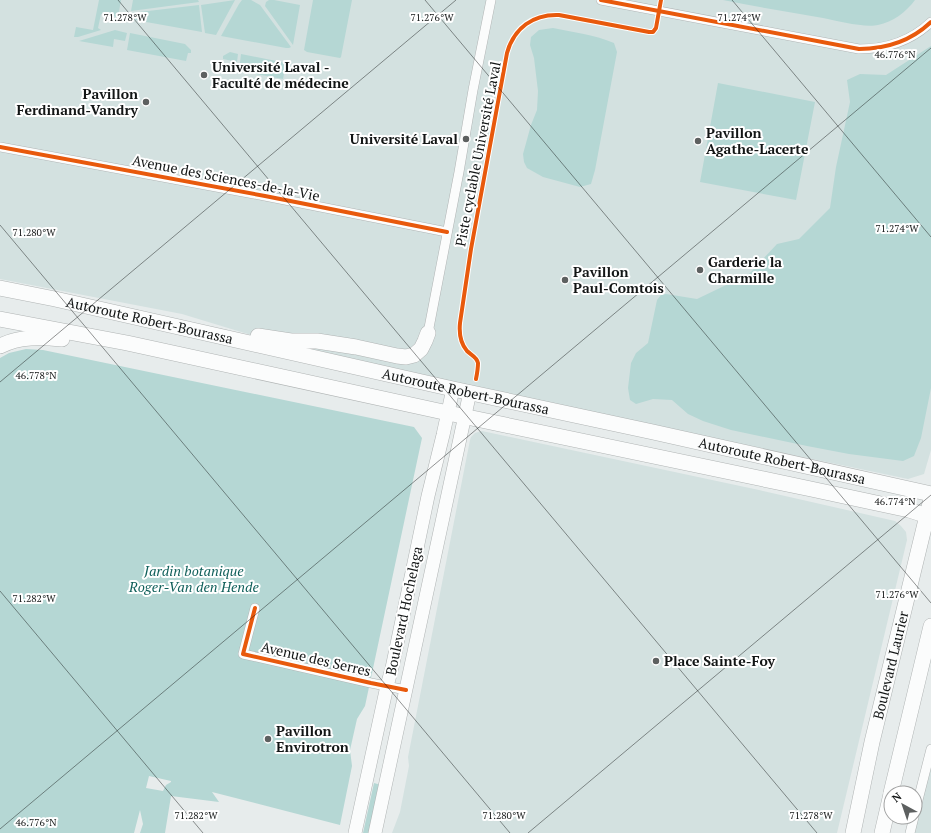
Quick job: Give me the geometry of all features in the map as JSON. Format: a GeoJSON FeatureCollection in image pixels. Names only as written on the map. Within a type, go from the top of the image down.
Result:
{"type":"FeatureCollection","features":[{"type":"Feature","properties":{"kind":"main road","name":"Autoroute Robert-Bourassa"},"geometry":{"type":"LineString","coordinates":[[0,288],[931,494]]}},
{"type":"Feature","properties":{"kind":"main road"},"geometry":{"type":"LineString","coordinates":[[121,314],[200,324],[291,341],[317,341],[406,357],[414,355],[421,349],[428,333]]}},
{"type":"Feature","properties":{"kind":"main road","name":"Autoroute Robert-Bourassa"},"geometry":{"type":"LineString","coordinates":[[0,319],[127,342],[448,413],[909,510],[929,516]]}},
{"type":"Feature","properties":{"kind":"main road"},"geometry":{"type":"LineString","coordinates":[[0,346],[20,338],[40,337],[127,342]]}},
{"type":"Feature","properties":{"kind":"main road","name":"Boulevard Hochelaga"},"geometry":{"type":"LineString","coordinates":[[355,833],[392,668],[428,496],[453,389]]}},
{"type":"Feature","properties":{"kind":"main road","name":"Boulevard Hochelaga"},"geometry":{"type":"LineString","coordinates":[[375,833],[470,392]]}},
{"type":"Feature","properties":{"kind":"main road","name":"Boulevard Laurier"},"geometry":{"type":"LineString","coordinates":[[853,833],[872,742],[929,516],[931,499]]}},
{"type":"Feature","properties":{"kind":"main road","name":"Boulevard Laurier"},"geometry":{"type":"LineString","coordinates":[[893,785],[931,626]]}},
{"type":"Feature","properties":{"kind":"street"},"geometry":{"type":"LineString","coordinates":[[428,333],[491,0]]}},
{"type":"Feature","properties":{"kind":"street"},"geometry":{"type":"LineString","coordinates":[[601,0],[860,49],[880,48],[892,45],[912,37],[931,22]]}},
{"type":"Feature","properties":{"kind":"street","name":"Avenue des Sciences-de-la-Vie"},"geometry":{"type":"LineString","coordinates":[[0,147],[265,196],[447,232]]}},
{"type":"Feature","properties":{"kind":"street","name":"Avenue des Serres"},"geometry":{"type":"LineString","coordinates":[[255,608],[244,654],[406,690]]}},
{"type":"Feature","properties":{"kind":"street"},"geometry":{"type":"LineString","coordinates":[[922,785],[931,749]]}},
{"type":"Feature","properties":{"kind":"shaded area","name":"Université Laval"},"geometry":{"type":"Polygon","coordinates":[[[0,0],[931,0],[931,450],[924,474],[908,479],[626,420],[304,351],[182,314],[0,279],[0,0]]]}},
{"type":"Feature","properties":{"kind":"shaded area"},"geometry":{"type":"Polygon","coordinates":[[[482,431],[759,490],[895,521],[901,526],[906,532],[907,540],[837,833],[392,833],[400,812],[409,766],[408,757],[470,440],[475,433],[482,431]]]}},
{"type":"Feature","properties":{"kind":"shaded area"},"geometry":{"type":"Polygon","coordinates":[[[931,749],[931,833],[910,833],[912,825],[923,825],[922,785],[931,749]]]}},
{"type":"Feature","properties":{"kind":"green space"},"geometry":{"type":"Polygon","coordinates":[[[99,0],[121,0],[118,17],[101,14],[98,28],[101,30],[74,37],[76,27],[93,30],[99,0]]]}},
{"type":"Feature","properties":{"kind":"green space"},"geometry":{"type":"Polygon","coordinates":[[[133,0],[198,0],[199,2],[131,11],[133,0]]]}},
{"type":"Feature","properties":{"kind":"green space"},"geometry":{"type":"Polygon","coordinates":[[[235,0],[216,35],[205,33],[201,5],[235,0]]]}},
{"type":"Feature","properties":{"kind":"green space"},"geometry":{"type":"Polygon","coordinates":[[[242,0],[251,0],[260,5],[291,47],[286,48],[221,36],[242,0]]]}},
{"type":"Feature","properties":{"kind":"green space"},"geometry":{"type":"Polygon","coordinates":[[[269,0],[300,5],[293,45],[265,6],[266,2],[269,0]]]}},
{"type":"Feature","properties":{"kind":"green space"},"geometry":{"type":"Polygon","coordinates":[[[313,0],[352,0],[340,58],[307,52],[304,50],[313,0]]]}},
{"type":"Feature","properties":{"kind":"green space"},"geometry":{"type":"Polygon","coordinates":[[[723,0],[915,0],[908,9],[894,19],[884,24],[866,26],[723,0]]]}},
{"type":"Feature","properties":{"kind":"green space"},"geometry":{"type":"Polygon","coordinates":[[[199,5],[202,32],[135,20],[131,17],[131,13],[199,5]]]}},
{"type":"Feature","properties":{"kind":"green space"},"geometry":{"type":"Polygon","coordinates":[[[553,28],[607,40],[614,43],[617,52],[595,170],[591,184],[580,187],[543,177],[527,168],[524,162],[523,154],[537,110],[538,91],[534,58],[530,45],[531,37],[539,30],[553,28]]]}},
{"type":"Feature","properties":{"kind":"green space"},"geometry":{"type":"Polygon","coordinates":[[[115,30],[127,33],[125,41],[114,39],[113,47],[79,41],[115,30]]]}},
{"type":"Feature","properties":{"kind":"green space"},"geometry":{"type":"Polygon","coordinates":[[[130,33],[185,44],[191,50],[191,53],[188,53],[186,61],[127,50],[130,33]]]}},
{"type":"Feature","properties":{"kind":"green space"},"geometry":{"type":"Polygon","coordinates":[[[931,46],[931,388],[921,438],[914,456],[903,461],[849,454],[807,446],[731,430],[703,421],[688,414],[672,400],[653,399],[636,404],[630,400],[628,388],[631,363],[636,353],[648,343],[657,300],[661,295],[666,294],[697,299],[749,274],[777,244],[799,239],[830,208],[836,167],[850,102],[847,80],[860,74],[886,75],[931,46]]]}},
{"type":"Feature","properties":{"kind":"green space"},"geometry":{"type":"Polygon","coordinates":[[[230,52],[238,54],[237,62],[223,59],[223,56],[230,52]]]}},
{"type":"Feature","properties":{"kind":"green space"},"geometry":{"type":"Polygon","coordinates":[[[241,54],[286,63],[283,79],[239,71],[241,54]]]}},
{"type":"Feature","properties":{"kind":"green space"},"geometry":{"type":"Polygon","coordinates":[[[718,83],[815,102],[796,200],[700,182],[718,83]]]}},
{"type":"Feature","properties":{"kind":"green space","name":"Jardin botanique Roger-Van den Hende"},"geometry":{"type":"Polygon","coordinates":[[[26,349],[43,350],[414,427],[422,438],[365,706],[357,719],[350,750],[352,766],[340,825],[212,792],[219,802],[171,796],[165,833],[140,833],[143,824],[140,810],[134,833],[0,833],[0,358],[9,353],[26,349]],[[149,776],[146,788],[163,791],[166,785],[171,781],[149,776]]]}},
{"type":"Feature","properties":{"kind":"green space"},"geometry":{"type":"Polygon","coordinates":[[[374,783],[381,785],[370,833],[363,833],[374,783]]]}},
{"type":"Feature","properties":{"kind":"cycle path"},"geometry":{"type":"LineString","coordinates":[[601,0],[859,49],[869,49],[898,43],[923,29],[931,22]]}},
{"type":"Feature","properties":{"kind":"cycle path","name":"Piste cyclable Université Laval"},"geometry":{"type":"LineString","coordinates":[[476,379],[478,363],[474,356],[467,351],[461,341],[460,323],[471,249],[507,53],[510,44],[514,36],[526,24],[533,20],[550,15],[559,15],[653,32],[656,28],[661,0]]}},
{"type":"Feature","properties":{"kind":"cycle path","name":"Piste cyclable Université Laval"},"geometry":{"type":"LineString","coordinates":[[0,147],[265,196],[447,232]]}},
{"type":"Feature","properties":{"kind":"cycle path"},"geometry":{"type":"LineString","coordinates":[[255,608],[243,654],[406,690]]}},
{"type":"Feature","properties":{"kind":"place","name":"Université Laval - Faculté de médecine"},"geometry":{"type":"Point","coordinates":[204,75]}},
{"type":"Feature","properties":{"kind":"place","name":"Pavillon Ferdinand-Vandry"},"geometry":{"type":"Point","coordinates":[146,102]}},
{"type":"Feature","properties":{"kind":"place","name":"Université Laval"},"geometry":{"type":"Point","coordinates":[466,139]}},
{"type":"Feature","properties":{"kind":"place","name":"Pavillon Agathe-Lacerte"},"geometry":{"type":"Point","coordinates":[698,141]}},
{"type":"Feature","properties":{"kind":"place","name":"Garderie la Charmille"},"geometry":{"type":"Point","coordinates":[700,270]}},
{"type":"Feature","properties":{"kind":"place","name":"Pavillon Paul-Comtois"},"geometry":{"type":"Point","coordinates":[565,280]}},
{"type":"Feature","properties":{"kind":"place","name":"Place Sainte-Foy"},"geometry":{"type":"Point","coordinates":[656,661]}},
{"type":"Feature","properties":{"kind":"place","name":"Pavillon Envirotron"},"geometry":{"type":"Point","coordinates":[268,739]}}]}
